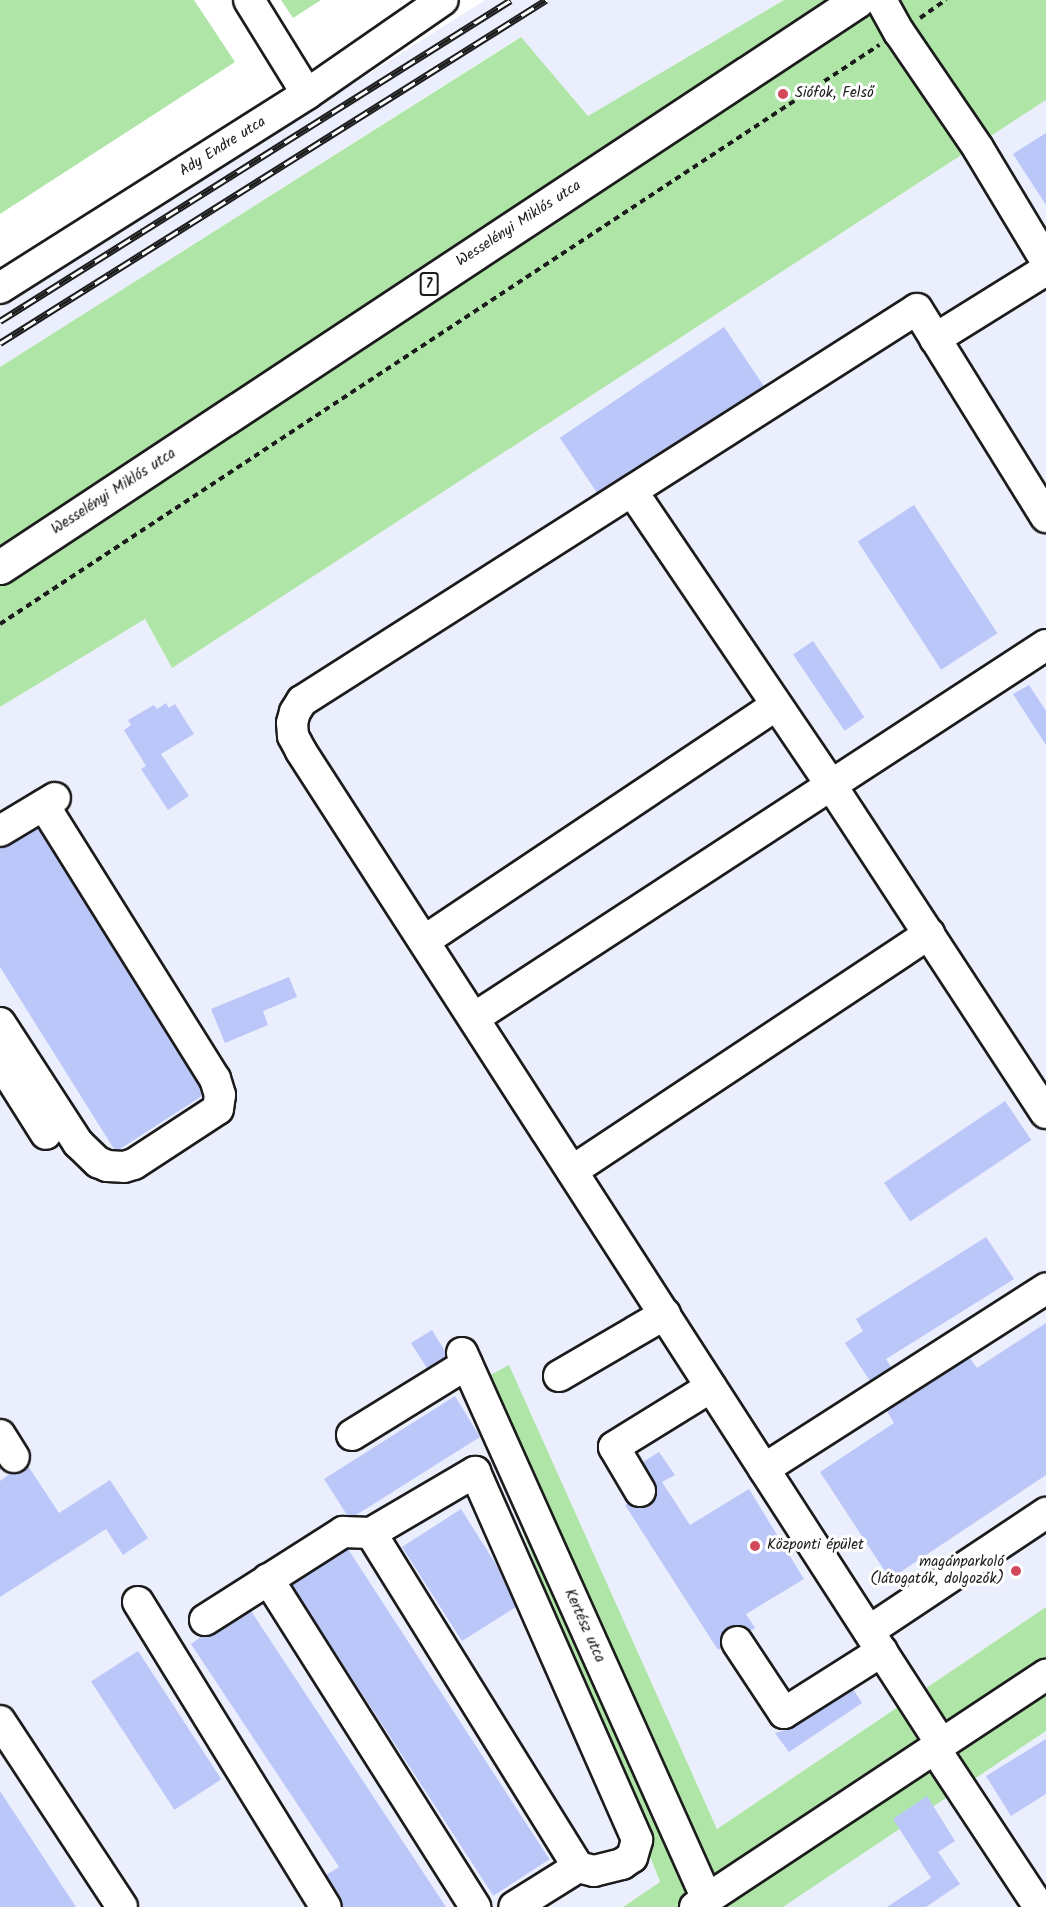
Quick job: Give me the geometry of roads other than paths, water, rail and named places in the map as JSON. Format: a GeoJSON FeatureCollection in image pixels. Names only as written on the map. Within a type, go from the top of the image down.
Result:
{"type":"FeatureCollection","features":[{"type":"Feature","properties":{"kind":"main road","name":"Wesselényi Miklós utca"},"geometry":{"type":"LineString","coordinates":[[0,567],[858,0]]}},
{"type":"Feature","properties":{"kind":"street"},"geometry":{"type":"LineString","coordinates":[[249,0],[307,94]]}},
{"type":"Feature","properties":{"kind":"street","name":"Ady Endre utca"},"geometry":{"type":"LineString","coordinates":[[0,288],[307,94],[443,0]]}},
{"type":"Feature","properties":{"kind":"street"},"geometry":{"type":"LineString","coordinates":[[881,0],[899,32],[978,148],[1046,261]]}},
{"type":"Feature","properties":{"kind":"street"},"geometry":{"type":"LineString","coordinates":[[935,339],[1046,270]]}},
{"type":"Feature","properties":{"kind":"street"},"geometry":{"type":"LineString","coordinates":[[1039,1907],[875,1641],[293,736],[295,712],[302,701],[917,309],[935,339],[1037,481],[1046,517]]}},
{"type":"Feature","properties":{"kind":"street"},"geometry":{"type":"LineString","coordinates":[[632,491],[831,785],[1046,1113]]}},
{"type":"Feature","properties":{"kind":"street"},"geometry":{"type":"LineString","coordinates":[[474,1018],[831,785],[1041,658]]}},
{"type":"Feature","properties":{"kind":"street"},"geometry":{"type":"LineString","coordinates":[[424,941],[776,705]]}},
{"type":"Feature","properties":{"kind":"street"},"geometry":{"type":"LineString","coordinates":[[0,831],[50,801],[215,1079],[220,1095],[218,1109],[134,1164],[124,1167],[107,1166],[98,1162],[78,1143],[0,1023]]}},
{"type":"Feature","properties":{"kind":"street"},"geometry":{"type":"LineString","coordinates":[[572,1171],[929,934]]}},
{"type":"Feature","properties":{"kind":"street"},"geometry":{"type":"LineString","coordinates":[[0,1061],[46,1134]]}},
{"type":"Feature","properties":{"kind":"street"},"geometry":{"type":"LineString","coordinates":[[764,1469],[1046,1289]]}},
{"type":"Feature","properties":{"kind":"street"},"geometry":{"type":"LineString","coordinates":[[559,1376],[665,1314]]}},
{"type":"Feature","properties":{"kind":"street","name":"Kertész utca"},"geometry":{"type":"LineString","coordinates":[[352,1435],[465,1358],[701,1903]]}},
{"type":"Feature","properties":{"kind":"street"},"geometry":{"type":"LineString","coordinates":[[640,1491],[614,1447],[711,1387]]}},
{"type":"Feature","properties":{"kind":"street"},"geometry":{"type":"LineString","coordinates":[[205,1620],[343,1532],[371,1533],[475,1472],[637,1840],[632,1857],[622,1864],[594,1871],[578,1867],[371,1533]]}},
{"type":"Feature","properties":{"kind":"street"},"geometry":{"type":"LineString","coordinates":[[737,1642],[784,1713],[875,1641],[1046,1513]]}},
{"type":"Feature","properties":{"kind":"street"},"geometry":{"type":"LineString","coordinates":[[268,1579],[475,1907]]}},
{"type":"Feature","properties":{"kind":"street"},"geometry":{"type":"LineString","coordinates":[[138,1602],[326,1907]]}},
{"type":"Feature","properties":{"kind":"street"},"geometry":{"type":"LineString","coordinates":[[701,1903],[1046,1675]]}},
{"type":"Feature","properties":{"kind":"street"},"geometry":{"type":"LineString","coordinates":[[0,1721],[122,1907]]}},
{"type":"Feature","properties":{"kind":"street"},"geometry":{"type":"LineString","coordinates":[[514,1907],[578,1867]]}},
{"type":"Feature","properties":{"kind":"railway"},"geometry":{"type":"LineString","coordinates":[[0,321],[511,0]]}},
{"type":"Feature","properties":{"kind":"railway"},"geometry":{"type":"LineString","coordinates":[[0,343],[546,0]]}},
{"type":"Feature","properties":{"kind":"place","name":"Siófok, Felső"},"geometry":{"type":"Point","coordinates":[783,94]}},
{"type":"Feature","properties":{"kind":"place","name":"Központi épület"},"geometry":{"type":"Point","coordinates":[755,1546]}},
{"type":"Feature","properties":{"kind":"place","name":"magánparkoló (látogatók, dolgozók)"},"geometry":{"type":"Point","coordinates":[1016,1571]}}]}
